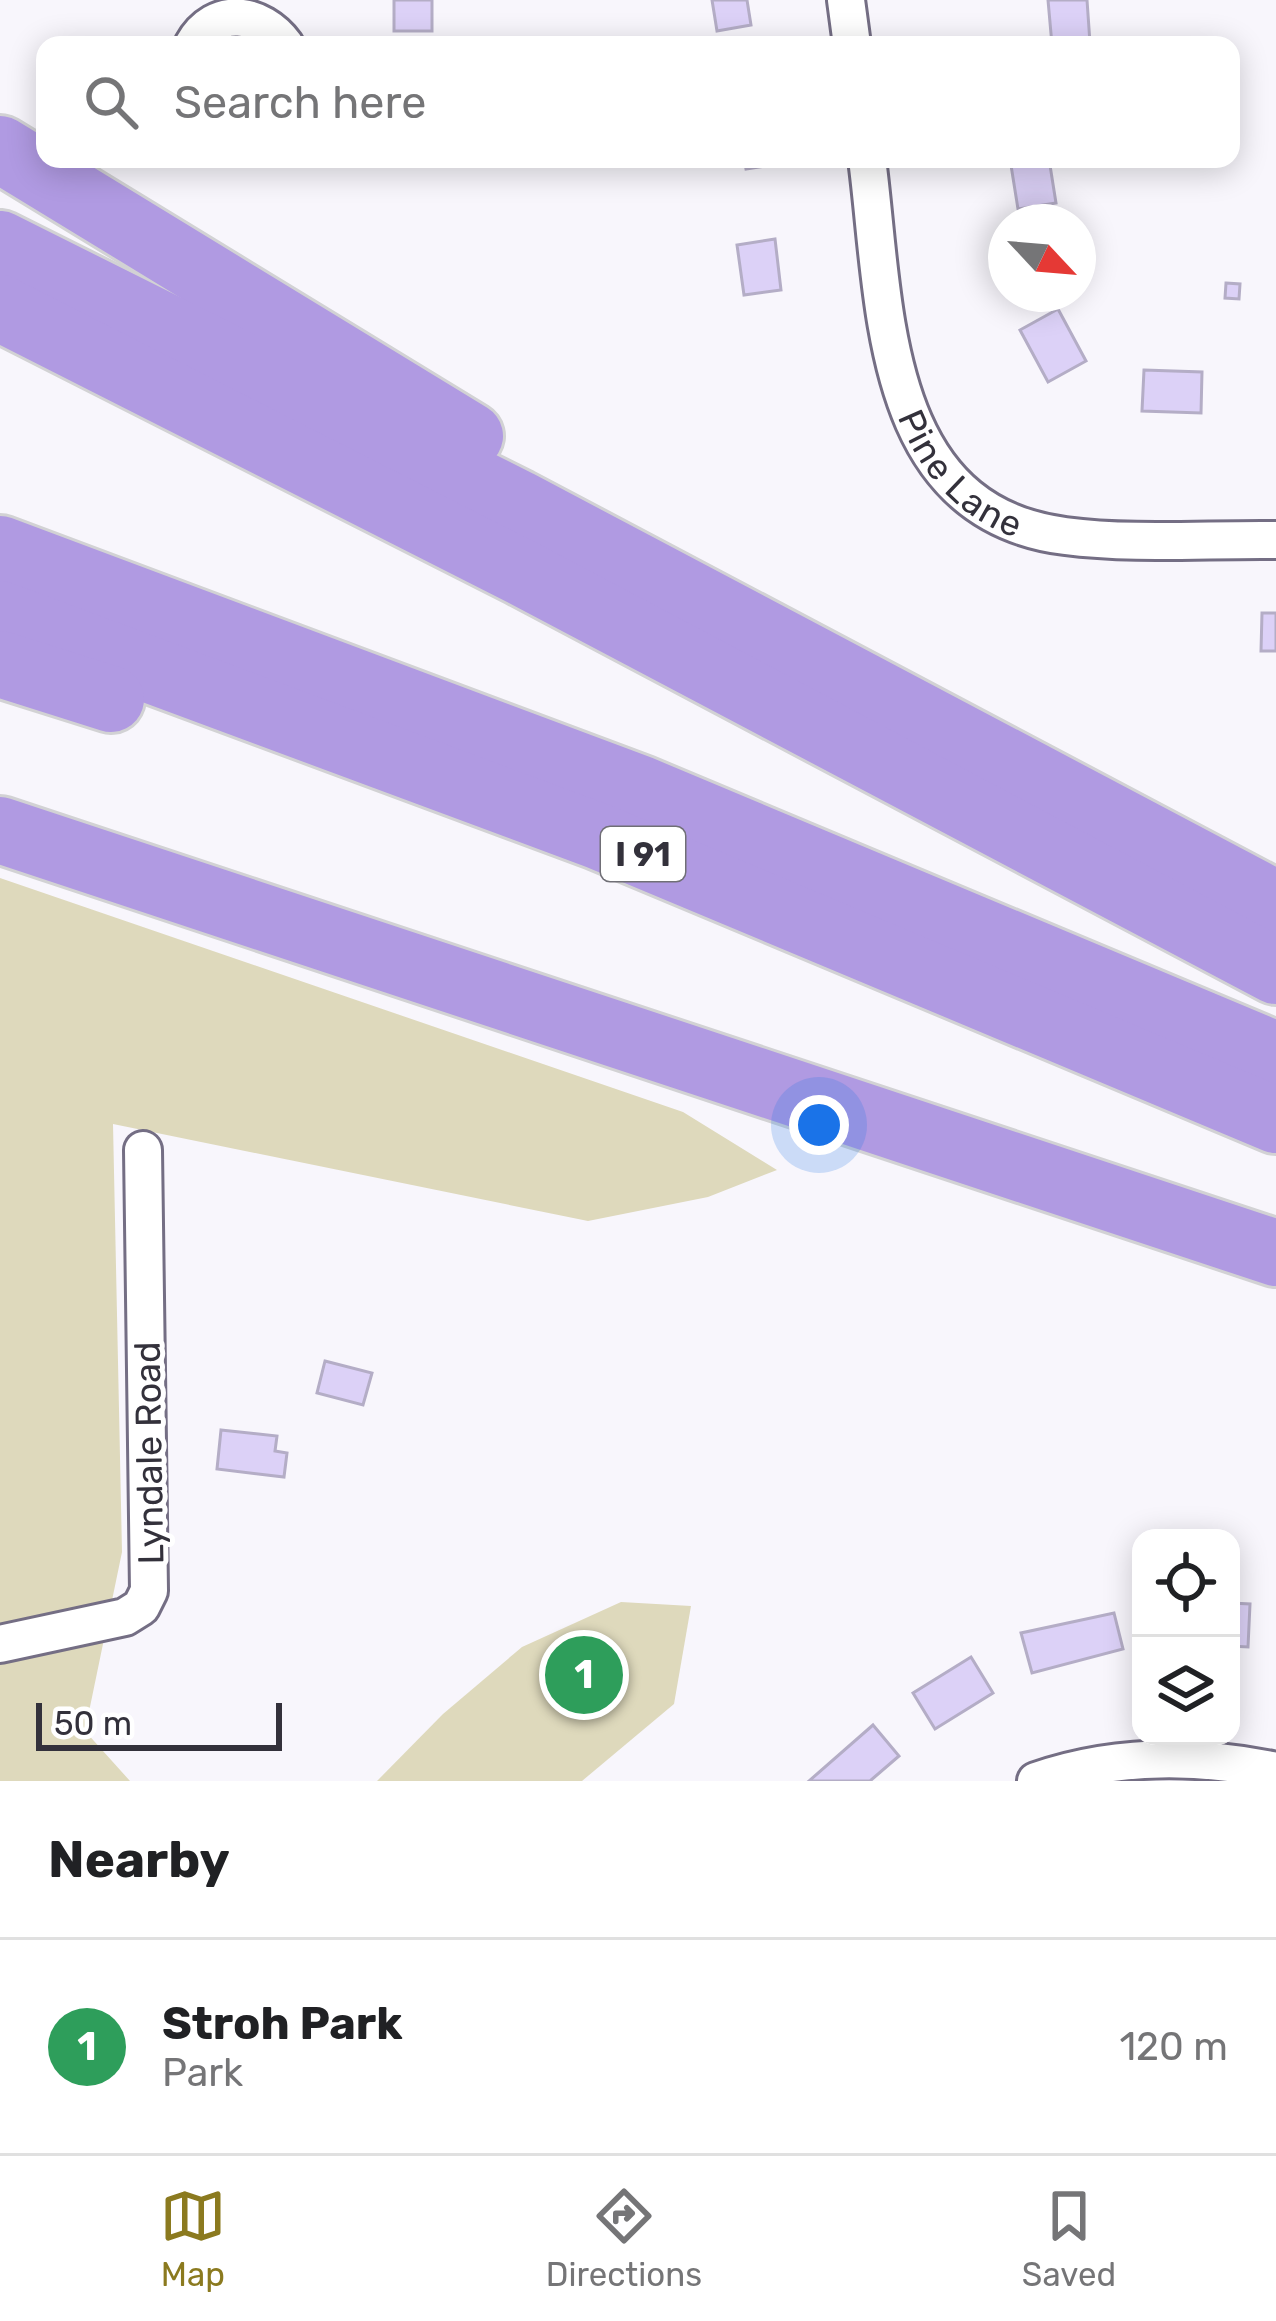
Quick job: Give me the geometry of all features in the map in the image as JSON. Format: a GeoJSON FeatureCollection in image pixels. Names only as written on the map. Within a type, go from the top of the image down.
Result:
{"type":"FeatureCollection","features":[{"type":"Feature","properties":{"kind":"highway"},"geometry":{"type":"LineString","coordinates":[[0,149],[457,425],[644,570]]}},
{"type":"Feature","properties":{"kind":"highway"},"geometry":{"type":"LineString","coordinates":[[0,244],[644,570],[1276,904]]}},
{"type":"Feature","properties":{"kind":"highway"},"geometry":{"type":"LineString","coordinates":[[0,308],[500,562],[1276,971]]}},
{"type":"Feature","properties":{"kind":"highway"},"geometry":{"type":"LineString","coordinates":[[0,549],[704,814],[1276,1055]]}},
{"type":"Feature","properties":{"kind":"highway","name":"I 91"},"geometry":{"type":"LineString","coordinates":[[0,614],[478,790],[907,962],[1276,1120]]}},
{"type":"Feature","properties":{"kind":"highway"},"geometry":{"type":"LineString","coordinates":[[0,664],[268,746],[478,790]]}},
{"type":"Feature","properties":{"kind":"highway"},"geometry":{"type":"LineString","coordinates":[[0,830],[1276,1253]]}},
{"type":"Feature","properties":{"kind":"street"},"geometry":{"type":"LineString","coordinates":[[846,0],[851,36]]}},
{"type":"Feature","properties":{"kind":"street"},"geometry":{"type":"LineString","coordinates":[[201,36],[226,18],[270,22]]}},
{"type":"Feature","properties":{"kind":"street","name":"Pine Lane"},"geometry":{"type":"LineString","coordinates":[[868,168],[898,386],[921,442],[960,488],[1010,521],[1068,537],[1276,540]]}},
{"type":"Feature","properties":{"kind":"street","name":"Lyndale Road"},"geometry":{"type":"LineString","coordinates":[[0,1644],[125,1617],[141,1607],[149,1591],[143,1150]]}},
{"type":"Feature","properties":{"kind":"street"},"geometry":{"type":"LineString","coordinates":[[1036,1781],[1117,1760],[1200,1759],[1276,1772]]}},
{"type":"Feature","properties":{"kind":"shaded area"},"geometry":{"type":"Polygon","coordinates":[[[0,878],[683,1112],[777,1170],[708,1197],[588,1221],[113,1124],[122,1552],[85,1731],[130,1781],[0,1781],[0,878]]]}},
{"type":"Feature","properties":{"kind":"shaded area"},"geometry":{"type":"Polygon","coordinates":[[[621,1602],[691,1606],[674,1704],[582,1781],[377,1781],[443,1714],[522,1647],[621,1602]]]}},
{"type":"Feature","properties":{"kind":"building"},"geometry":{"type":"Polygon","coordinates":[[[394,0],[432,0],[432,31],[394,31],[394,0]]]}},
{"type":"Feature","properties":{"kind":"building"},"geometry":{"type":"Polygon","coordinates":[[[712,0],[747,0],[751,25],[717,31],[712,0]]]}},
{"type":"Feature","properties":{"kind":"building"},"geometry":{"type":"Polygon","coordinates":[[[1048,0],[1087,0],[1090,36],[1051,36],[1048,0]]]}},
{"type":"Feature","properties":{"kind":"building"},"geometry":{"type":"Polygon","coordinates":[[[1011,168],[1050,168],[1056,203],[1017,204],[1011,168]]]}},
{"type":"Feature","properties":{"kind":"building"},"geometry":{"type":"Polygon","coordinates":[[[775,239],[781,290],[744,295],[737,245],[775,239]]]}},
{"type":"Feature","properties":{"kind":"building"},"geometry":{"type":"Polygon","coordinates":[[[1226,283],[1240,284],[1239,299],[1225,298],[1226,283]]]}},
{"type":"Feature","properties":{"kind":"building"},"geometry":{"type":"Polygon","coordinates":[[[1060,312],[1086,361],[1048,382],[1020,330],[1060,312]]]}},
{"type":"Feature","properties":{"kind":"building"},"geometry":{"type":"Polygon","coordinates":[[[1144,370],[1202,372],[1201,413],[1142,411],[1144,370]]]}},
{"type":"Feature","properties":{"kind":"building"},"geometry":{"type":"Polygon","coordinates":[[[1262,613],[1276,613],[1276,651],[1261,651],[1262,613]]]}},
{"type":"Feature","properties":{"kind":"building"},"geometry":{"type":"Polygon","coordinates":[[[325,1361],[372,1373],[363,1405],[317,1393],[325,1361]]]}},
{"type":"Feature","properties":{"kind":"building"},"geometry":{"type":"Polygon","coordinates":[[[221,1430],[277,1436],[275,1451],[287,1453],[284,1477],[217,1469],[221,1430]]]}},
{"type":"Feature","properties":{"kind":"building"},"geometry":{"type":"Polygon","coordinates":[[[1240,1603],[1250,1604],[1248,1647],[1240,1647],[1240,1603]]]}},
{"type":"Feature","properties":{"kind":"building"},"geometry":{"type":"Polygon","coordinates":[[[1114,1613],[1123,1649],[1032,1673],[1021,1633],[1114,1613]]]}},
{"type":"Feature","properties":{"kind":"building"},"geometry":{"type":"Polygon","coordinates":[[[971,1657],[993,1693],[935,1729],[913,1693],[971,1657]]]}},
{"type":"Feature","properties":{"kind":"building"},"geometry":{"type":"Polygon","coordinates":[[[873,1725],[899,1756],[870,1781],[809,1781],[873,1725]]]}},
{"type":"Feature","properties":{"kind":"place","name":"Stroh Park"},"geometry":{"type":"Point","coordinates":[584,1675]}}]}
